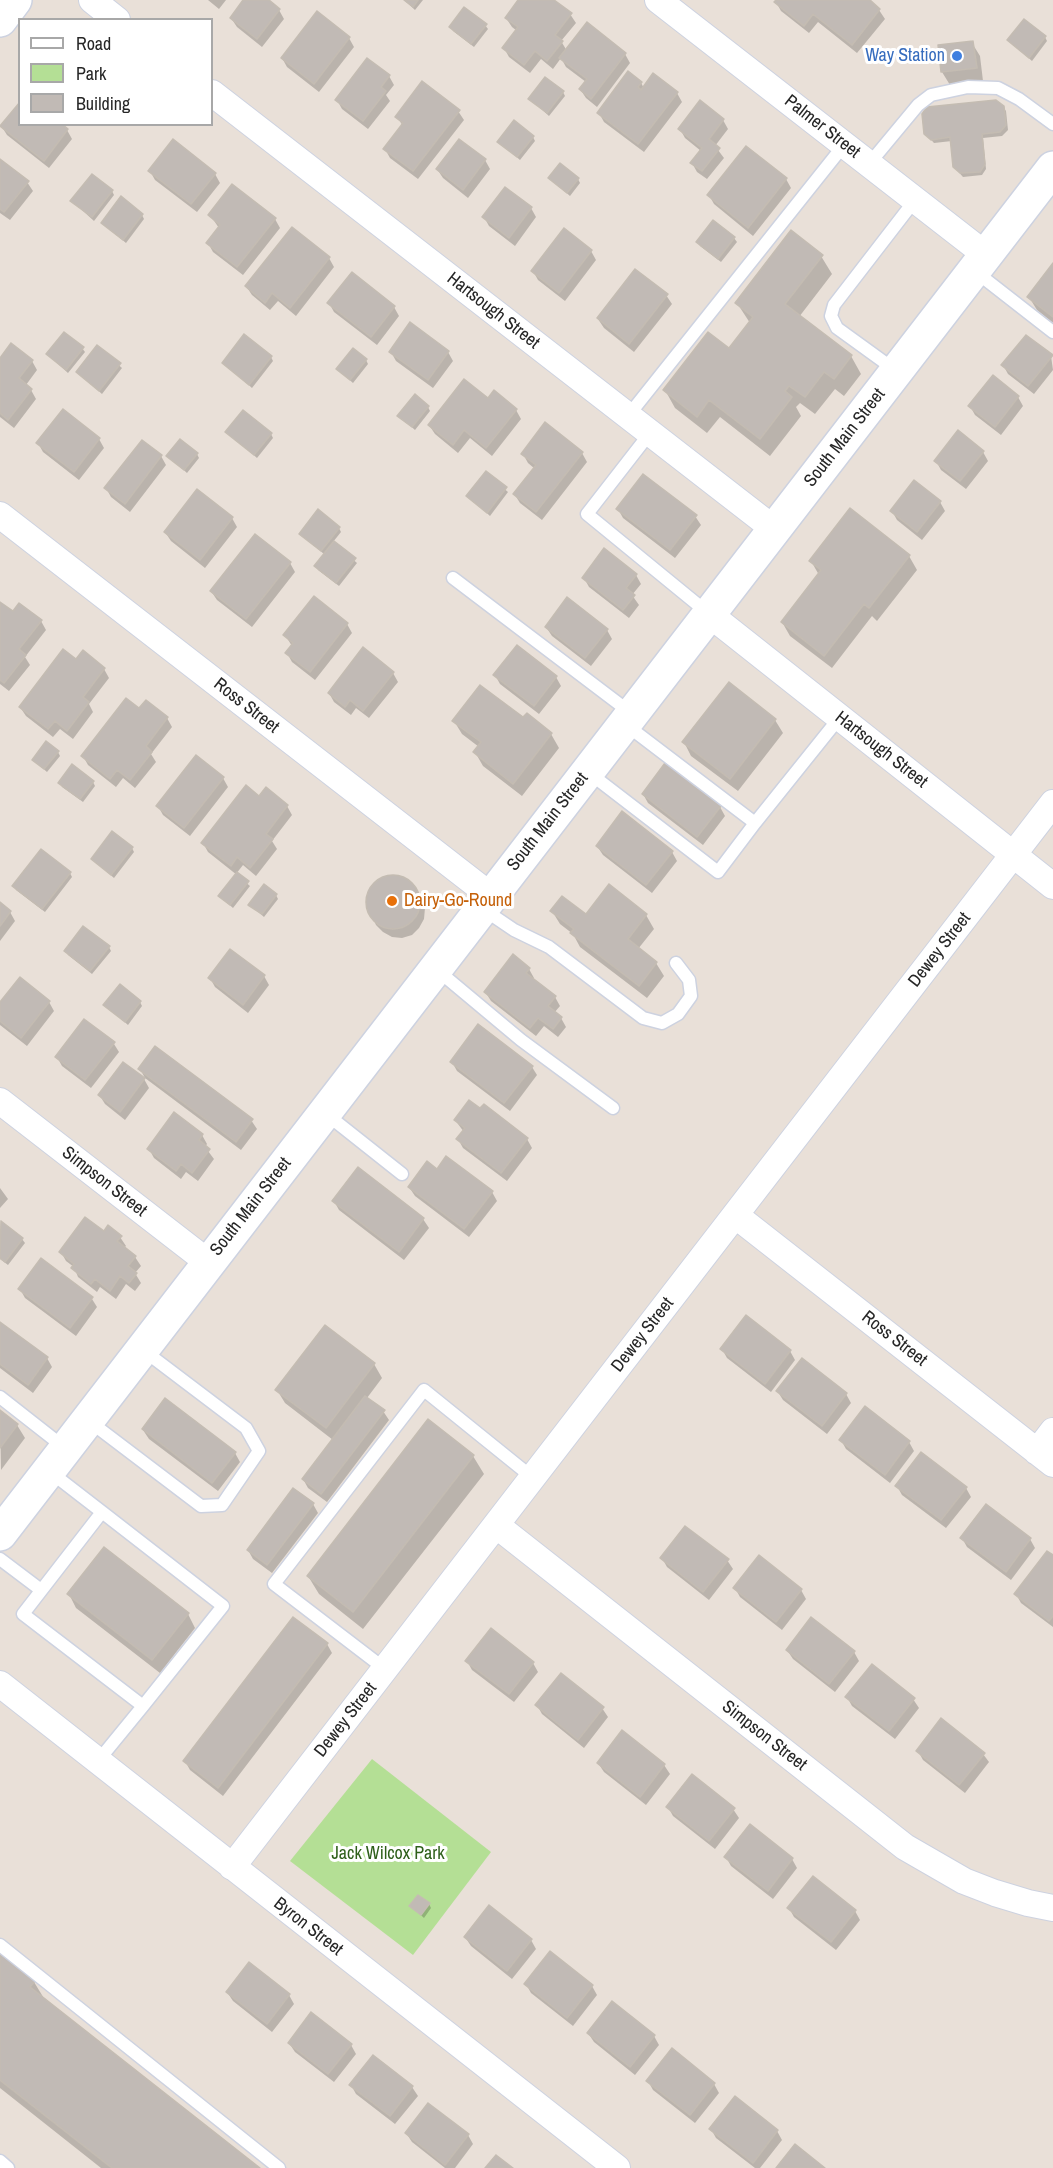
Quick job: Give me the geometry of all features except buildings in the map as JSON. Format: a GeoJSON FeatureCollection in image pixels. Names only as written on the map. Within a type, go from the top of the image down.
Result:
{"type":"FeatureCollection","features":[{"type":"Feature","properties":{"kind":"main road"},"geometry":{"type":"LineString","coordinates":[[0,20],[15,0]]}},
{"type":"Feature","properties":{"kind":"main road","name":"South Main Street"},"geometry":{"type":"LineString","coordinates":[[0,1534],[1053,169]]}},
{"type":"Feature","properties":{"kind":"street"},"geometry":{"type":"LineString","coordinates":[[92,0],[114,18]]}},
{"type":"Feature","properties":{"kind":"street","name":"Palmer Street"},"geometry":{"type":"LineString","coordinates":[[658,0],[915,200],[980,262]]}},
{"type":"Feature","properties":{"kind":"street","name":"Hartsough Street"},"geometry":{"type":"LineString","coordinates":[[213,94],[774,529]]}},
{"type":"Feature","properties":{"kind":"street","name":"Ross Street"},"geometry":{"type":"LineString","coordinates":[[0,515],[486,902]]}},
{"type":"Feature","properties":{"kind":"street","name":"Hartsough Street"},"geometry":{"type":"LineString","coordinates":[[709,614],[1053,886]]}},
{"type":"Feature","properties":{"kind":"street","name":"Dewey Street"},"geometry":{"type":"LineString","coordinates":[[232,1867],[1053,803]]}},
{"type":"Feature","properties":{"kind":"street","name":"Simpson Street"},"geometry":{"type":"LineString","coordinates":[[0,1101],[209,1263]]}},
{"type":"Feature","properties":{"kind":"street","name":"Ross Street"},"geometry":{"type":"LineString","coordinates":[[735,1215],[1045,1458]]}},
{"type":"Feature","properties":{"kind":"street"},"geometry":{"type":"LineString","coordinates":[[1045,1458],[1053,1431]]}},
{"type":"Feature","properties":{"kind":"street","name":"Simpson Street"},"geometry":{"type":"LineString","coordinates":[[496,1525],[905,1847],[964,1881],[1006,1897],[1053,1908]]}},
{"type":"Feature","properties":{"kind":"street","name":"Byron Street"},"geometry":{"type":"LineString","coordinates":[[0,1684],[617,2168]]}},
{"type":"Feature","properties":{"kind":"lane"},"geometry":{"type":"LineString","coordinates":[[869,164],[918,105],[931,95],[968,87],[998,88],[1019,99],[1053,124]]}},
{"type":"Feature","properties":{"kind":"lane"},"geometry":{"type":"LineString","coordinates":[[628,416],[844,145]]}},
{"type":"Feature","properties":{"kind":"lane"},"geometry":{"type":"LineString","coordinates":[[896,371],[837,328],[831,316],[834,305],[915,200]]}},
{"type":"Feature","properties":{"kind":"lane"},"geometry":{"type":"LineString","coordinates":[[980,262],[1053,332]]}},
{"type":"Feature","properties":{"kind":"lane"},"geometry":{"type":"LineString","coordinates":[[650,433],[587,514],[709,614]]}},
{"type":"Feature","properties":{"kind":"lane"},"geometry":{"type":"LineString","coordinates":[[453,578],[755,824]]}},
{"type":"Feature","properties":{"kind":"lane"},"geometry":{"type":"LineString","coordinates":[[588,771],[718,872],[840,717]]}},
{"type":"Feature","properties":{"kind":"lane"},"geometry":{"type":"LineString","coordinates":[[486,902],[514,930],[549,947],[643,1018],[662,1023],[678,1014],[691,996],[689,980],[676,963]]}},
{"type":"Feature","properties":{"kind":"lane"},"geometry":{"type":"LineString","coordinates":[[435,968],[521,1040],[613,1108]]}},
{"type":"Feature","properties":{"kind":"lane"},"geometry":{"type":"LineString","coordinates":[[324,1113],[402,1174]]}},
{"type":"Feature","properties":{"kind":"lane"},"geometry":{"type":"LineString","coordinates":[[88,1420],[201,1506],[222,1505],[259,1451],[246,1428],[142,1349]]}},
{"type":"Feature","properties":{"kind":"lane"},"geometry":{"type":"LineString","coordinates":[[385,1669],[274,1584],[424,1390],[533,1478]]}},
{"type":"Feature","properties":{"kind":"lane"},"geometry":{"type":"LineString","coordinates":[[0,1396],[102,1512],[223,1606],[98,1761]]}},
{"type":"Feature","properties":{"kind":"lane"},"geometry":{"type":"LineString","coordinates":[[102,1512],[23,1614],[143,1706]]}},
{"type":"Feature","properties":{"kind":"lane"},"geometry":{"type":"LineString","coordinates":[[0,1558],[41,1590]]}},
{"type":"Feature","properties":{"kind":"lane"},"geometry":{"type":"LineString","coordinates":[[0,1945],[279,2168]]}},
{"type":"Feature","properties":{"kind":"lane"},"geometry":{"type":"LineString","coordinates":[[0,2161],[9,2168]]}},
{"type":"Feature","properties":{"kind":"green space","name":"Jack Wilcox Park"},"geometry":{"type":"Polygon","coordinates":[[[372,1759],[491,1852],[413,1955],[290,1861],[372,1759]]]}},
{"type":"Feature","properties":{"kind":"place","name":"Way Station"},"geometry":{"type":"Point","coordinates":[957,56]}},
{"type":"Feature","properties":{"kind":"place","name":"Dairy-Go-Round"},"geometry":{"type":"Point","coordinates":[392,901]}}]}
